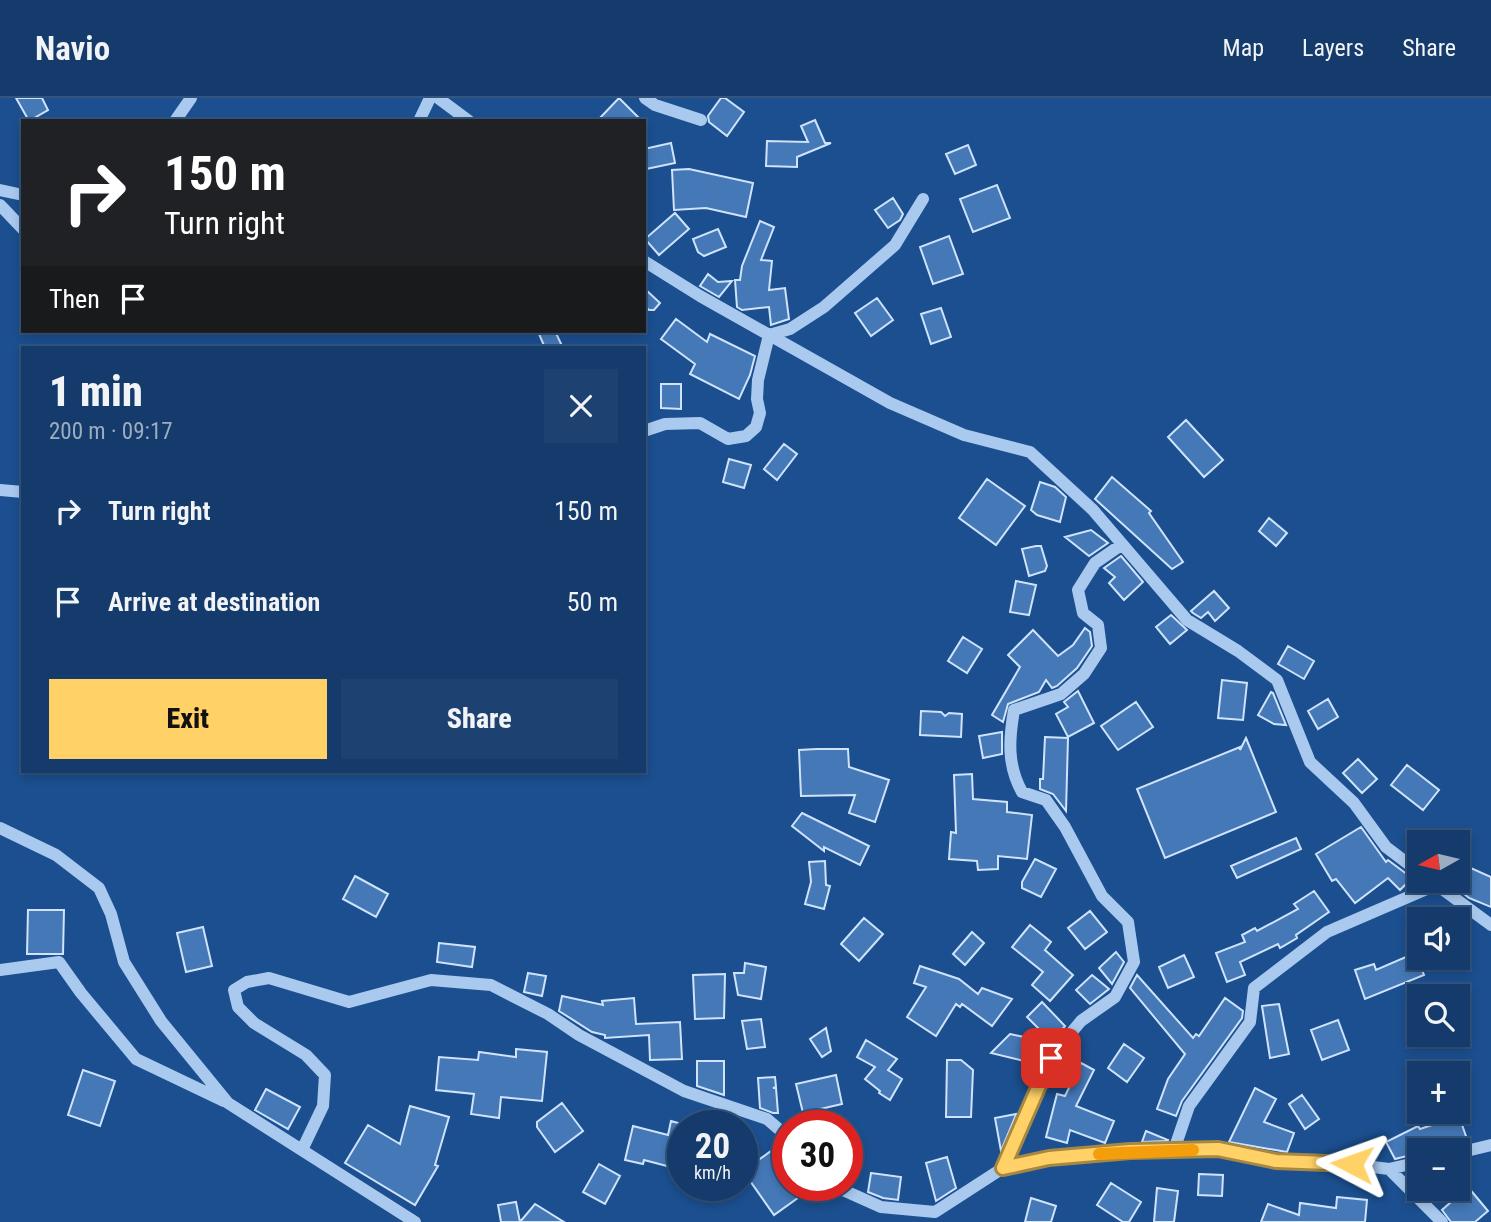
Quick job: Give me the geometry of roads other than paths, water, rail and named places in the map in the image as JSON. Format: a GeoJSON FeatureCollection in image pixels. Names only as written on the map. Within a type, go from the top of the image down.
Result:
{"type":"FeatureCollection","features":[{"type":"Feature","properties":{"kind":"street"},"geometry":{"type":"LineString","coordinates":[[176,119],[191,98]]}},
{"type":"Feature","properties":{"kind":"street"},"geometry":{"type":"LineString","coordinates":[[420,119],[430,98]]}},
{"type":"Feature","properties":{"kind":"street"},"geometry":{"type":"LineString","coordinates":[[438,98],[466,119]]}},
{"type":"Feature","properties":{"kind":"street"},"geometry":{"type":"LineString","coordinates":[[645,98],[655,105],[701,120]]}},
{"type":"Feature","properties":{"kind":"street"},"geometry":{"type":"LineString","coordinates":[[0,190],[21,195]]}},
{"type":"Feature","properties":{"kind":"street"},"geometry":{"type":"LineString","coordinates":[[769,335],[790,329],[813,314],[895,245],[923,200]]}},
{"type":"Feature","properties":{"kind":"street"},"geometry":{"type":"LineString","coordinates":[[0,205],[21,227]]}},
{"type":"Feature","properties":{"kind":"street"},"geometry":{"type":"LineString","coordinates":[[646,262],[890,403],[964,435],[1030,452],[1093,510],[1186,620],[1238,650],[1277,680],[1310,762],[1354,803],[1386,847],[1407,863]]}},
{"type":"Feature","properties":{"kind":"street"},"geometry":{"type":"LineString","coordinates":[[646,430],[665,424],[701,423],[728,439],[746,436],[755,427],[760,413],[758,380],[769,335]]}},
{"type":"Feature","properties":{"kind":"street"},"geometry":{"type":"LineString","coordinates":[[0,490],[21,492]]}},
{"type":"Feature","properties":{"kind":"street"},"geometry":{"type":"LineString","coordinates":[[1003,1168],[1051,1058],[1082,1021],[1115,997],[1134,962],[1128,922],[1102,896],[1065,827],[1046,800],[1022,792],[1014,777],[1008,740],[1014,710],[1061,694],[1084,674],[1101,648],[1098,625],[1083,612],[1077,590],[1095,562],[1121,545]]}},
{"type":"Feature","properties":{"kind":"street"},"geometry":{"type":"LineString","coordinates":[[0,828],[56,855],[99,888],[111,914],[124,962],[162,1021],[228,1103]]}},
{"type":"Feature","properties":{"kind":"street"},"geometry":{"type":"LineString","coordinates":[[1174,1150],[1189,1106],[1250,1022],[1254,988],[1327,932],[1411,893]]}},
{"type":"Feature","properties":{"kind":"street"},"geometry":{"type":"LineString","coordinates":[[1447,893],[1491,925]]}},
{"type":"Feature","properties":{"kind":"street"},"geometry":{"type":"LineString","coordinates":[[0,970],[59,962],[136,1059],[228,1103],[415,1222]]}},
{"type":"Feature","properties":{"kind":"street"},"geometry":{"type":"LineString","coordinates":[[302,1150],[323,1106],[325,1075],[306,1055],[254,1023],[238,1007],[234,990],[247,982],[269,978],[349,1002],[431,979],[491,985],[684,1091],[767,1119],[772,1124]]}},
{"type":"Feature","properties":{"kind":"street"},"geometry":{"type":"LineString","coordinates":[[1470,1150],[1491,1145]]}},
{"type":"Feature","properties":{"kind":"street"},"geometry":{"type":"LineString","coordinates":[[863,1198],[908,1216],[934,1212],[1003,1168],[1049,1158],[1130,1151],[1218,1149],[1276,1161],[1333,1162],[1389,1169],[1407,1165]]}},
{"type":"Feature","properties":{"kind":"street"},"geometry":{"type":"LineString","coordinates":[[1389,1169],[1441,1222]]}}]}
